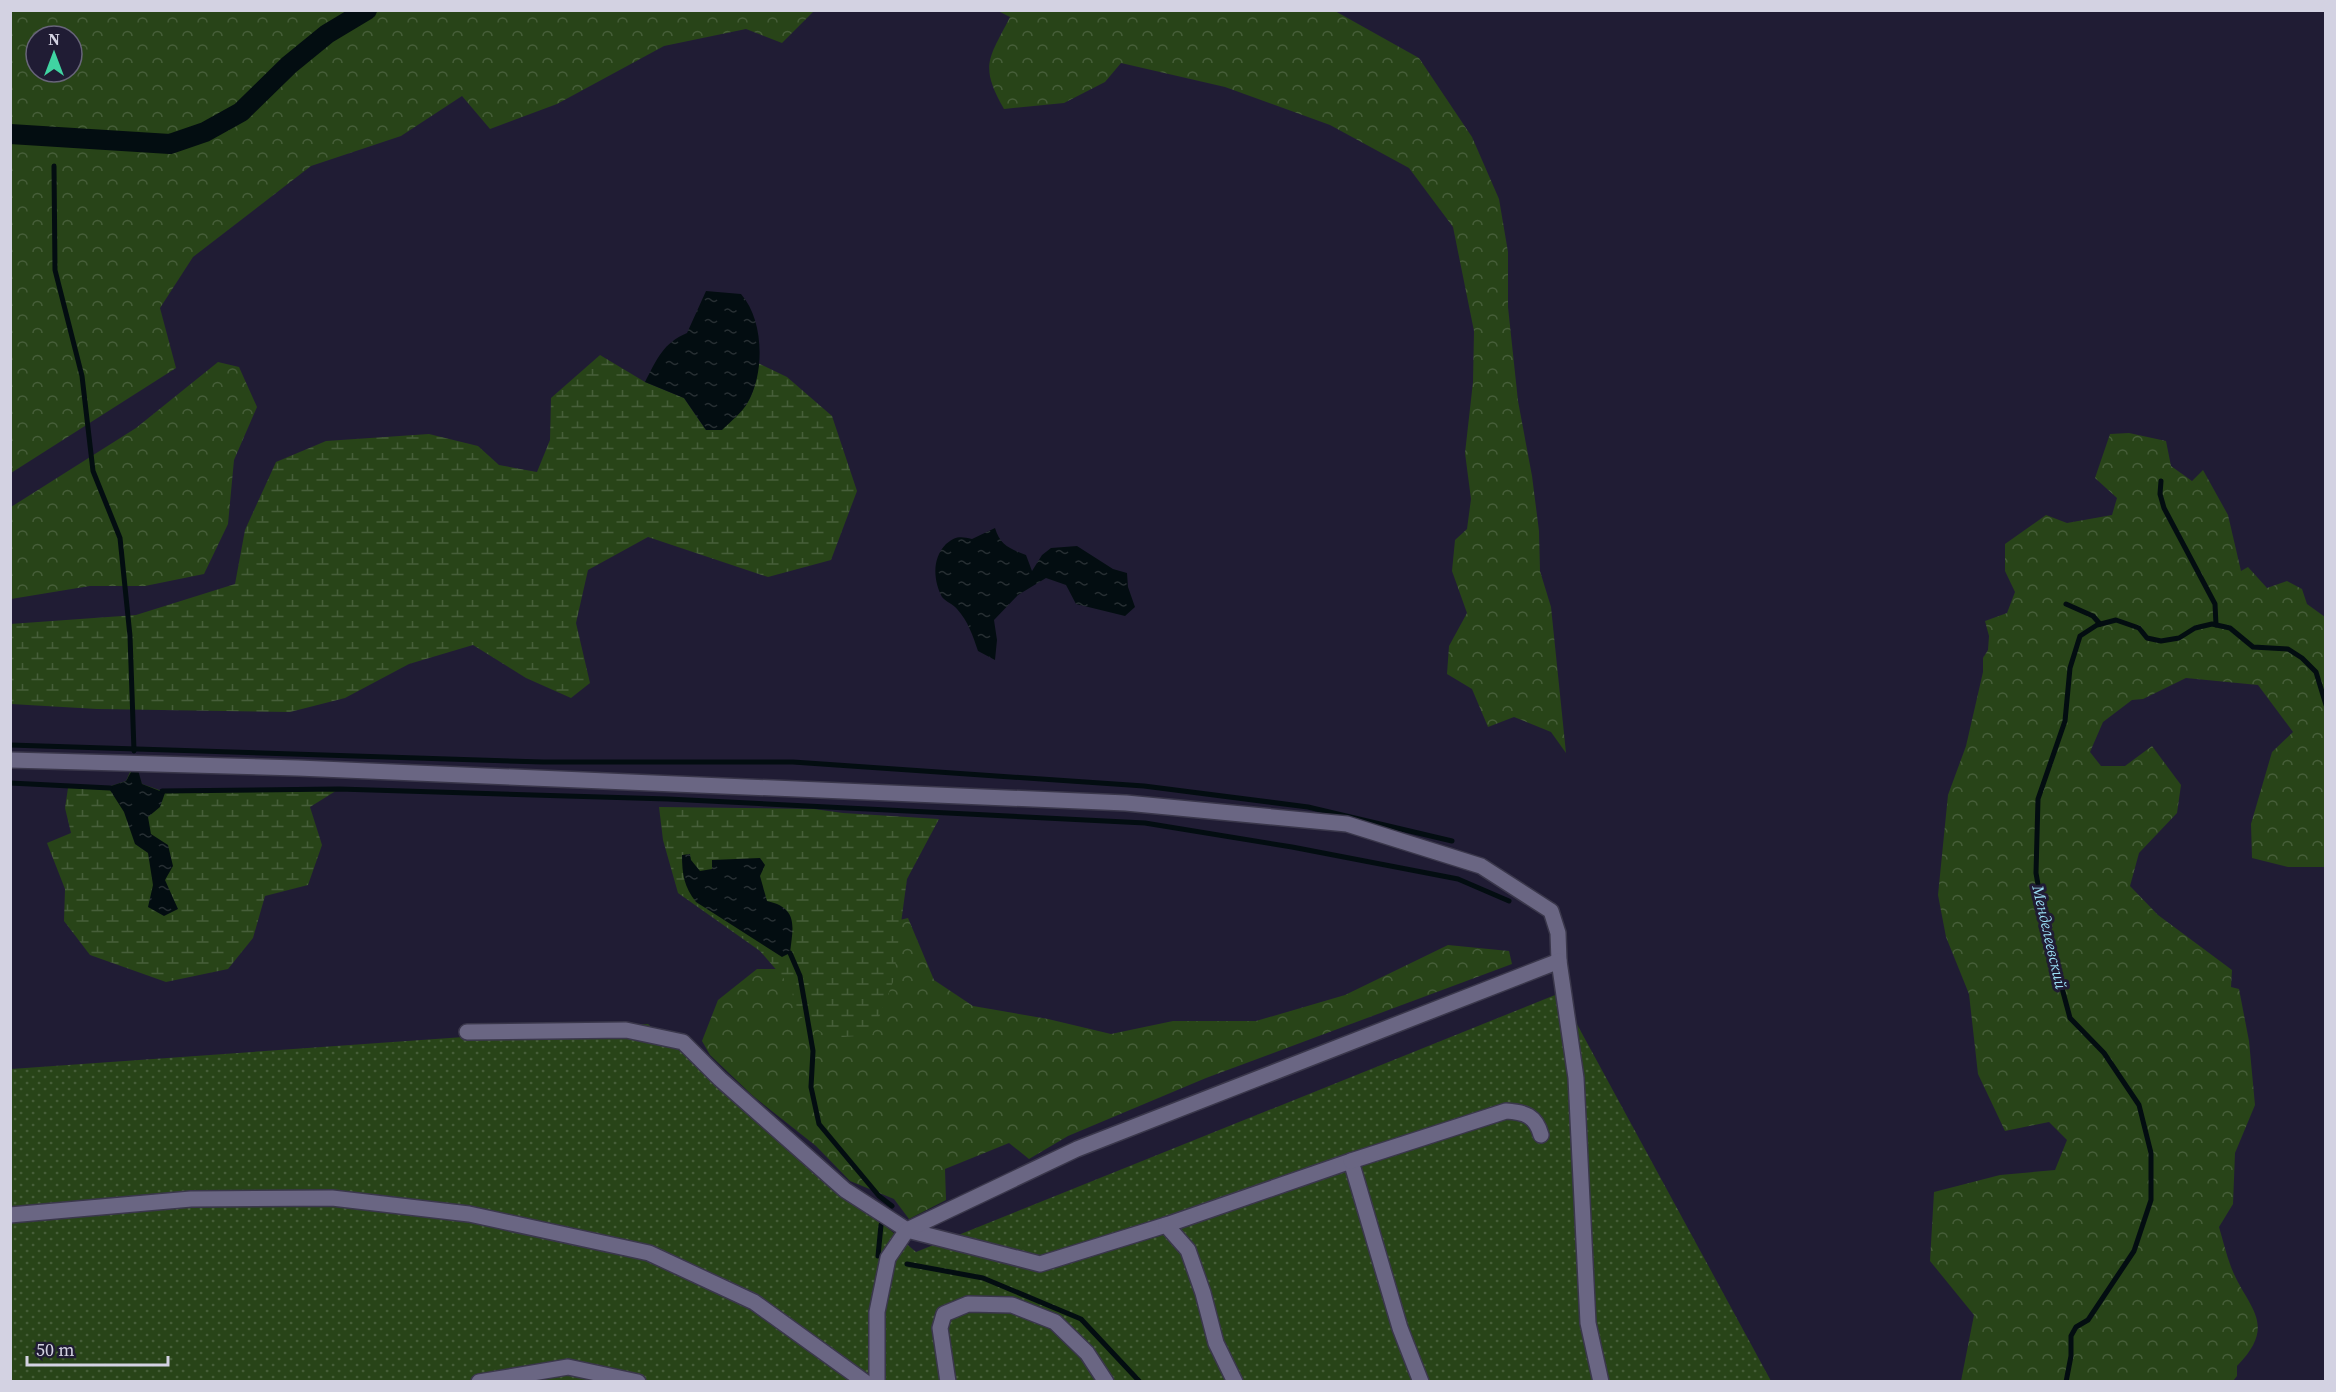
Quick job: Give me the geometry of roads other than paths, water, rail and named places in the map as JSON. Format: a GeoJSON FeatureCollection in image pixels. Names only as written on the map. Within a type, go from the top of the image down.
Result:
{"type":"FeatureCollection","features":[{"type":"Feature","properties":{"kind":"street"},"geometry":{"type":"LineString","coordinates":[[10,760],[298,768],[1126,802],[1347,824],[1481,866],[1551,911],[1558,933],[1559,961],[1576,1078],[1588,1323],[1601,1382]]}},
{"type":"Feature","properties":{"kind":"street"},"geometry":{"type":"LineString","coordinates":[[877,1382],[876,1312],[888,1258],[907,1230],[1077,1149],[1559,961]]}},
{"type":"Feature","properties":{"kind":"street"},"geometry":{"type":"LineString","coordinates":[[467,1032],[626,1030],[683,1042],[720,1079],[845,1190],[907,1230],[1040,1264],[1166,1225],[1506,1111],[1523,1112],[1532,1117],[1541,1135]]}},
{"type":"Feature","properties":{"kind":"street"},"geometry":{"type":"LineString","coordinates":[[1352,1161],[1400,1328],[1421,1382]]}},
{"type":"Feature","properties":{"kind":"street"},"geometry":{"type":"LineString","coordinates":[[10,1215],[191,1199],[332,1198],[469,1214],[649,1253],[754,1302],[865,1382]]}},
{"type":"Feature","properties":{"kind":"street"},"geometry":{"type":"LineString","coordinates":[[1166,1225],[1188,1250],[1203,1293],[1216,1343],[1235,1382]]}},
{"type":"Feature","properties":{"kind":"street"},"geometry":{"type":"LineString","coordinates":[[948,1382],[940,1328],[944,1314],[968,1304],[1012,1305],[1054,1322],[1086,1353],[1106,1382]]}},
{"type":"Feature","properties":{"kind":"street"},"geometry":{"type":"LineString","coordinates":[[479,1382],[568,1367],[638,1382]]}},
{"type":"Feature","properties":{"kind":"water"},"geometry":{"type":"Polygon","coordinates":[[[706,291],[741,294],[754,318],[760,346],[754,390],[743,410],[722,430],[706,430],[684,398],[645,382],[666,347],[687,333],[706,291]]]}},
{"type":"Feature","properties":{"kind":"water"},"geometry":{"type":"Polygon","coordinates":[[[995,528],[1006,546],[1026,555],[1032,571],[1042,555],[1051,548],[1077,546],[1113,569],[1127,573],[1128,587],[1135,607],[1125,616],[1076,604],[1066,585],[1046,578],[1018,595],[994,620],[997,640],[995,660],[978,651],[964,619],[955,607],[942,597],[935,569],[941,550],[952,539],[961,537],[972,539],[995,528]]]}},
{"type":"Feature","properties":{"kind":"water"},"geometry":{"type":"Polygon","coordinates":[[[136,763],[142,784],[165,793],[160,807],[148,817],[151,834],[168,845],[173,866],[165,880],[178,909],[164,916],[148,907],[153,885],[148,853],[135,844],[124,812],[108,787],[126,781],[136,763]]]}},
{"type":"Feature","properties":{"kind":"water"},"geometry":{"type":"Polygon","coordinates":[[[690,854],[691,860],[700,871],[712,869],[712,860],[760,858],[765,865],[760,876],[767,901],[785,908],[792,920],[790,953],[782,957],[696,902],[686,886],[682,868],[682,855],[690,854]]]}},
{"type":"Feature","properties":{"kind":"waterway"},"geometry":{"type":"LineString","coordinates":[[10,134],[170,144],[205,132],[241,112],[289,65],[327,34],[367,10]]}},
{"type":"Feature","properties":{"kind":"waterway"},"geometry":{"type":"LineString","coordinates":[[54,166],[55,270],[82,376],[93,471],[120,538],[130,636],[134,751]]}},
{"type":"Feature","properties":{"kind":"waterway"},"geometry":{"type":"LineString","coordinates":[[2161,481],[2160,494],[2164,508],[2215,604],[2216,625]]}},
{"type":"Feature","properties":{"kind":"waterway"},"geometry":{"type":"LineString","coordinates":[[2066,604],[2093,616],[2100,624]]}},
{"type":"Feature","properties":{"kind":"waterway","name":"Менделеевский"},"geometry":{"type":"LineString","coordinates":[[2066,1382],[2071,1356],[2071,1336],[2076,1327],[2088,1320],[2134,1251],[2151,1200],[2151,1153],[2139,1105],[2104,1053],[2070,1018],[2045,925],[2036,873],[2038,799],[2065,721],[2070,668],[2080,636],[2097,625],[2116,620],[2139,628],[2147,638],[2161,641],[2179,638],[2195,628],[2212,624],[2230,628],[2253,647],[2288,649],[2302,658],[2316,672],[2326,705]]}},
{"type":"Feature","properties":{"kind":"waterway"},"geometry":{"type":"LineString","coordinates":[[10,745],[543,762],[793,762],[1144,786],[1308,807],[1452,841]]}},
{"type":"Feature","properties":{"kind":"waterway"},"geometry":{"type":"LineString","coordinates":[[10,783],[110,788]]}},
{"type":"Feature","properties":{"kind":"waterway"},"geometry":{"type":"LineString","coordinates":[[162,791],[339,789],[668,799],[1145,823],[1292,847],[1458,879],[1509,901]]}},
{"type":"Feature","properties":{"kind":"waterway"},"geometry":{"type":"LineString","coordinates":[[790,953],[800,976],[813,1051],[811,1087],[819,1124],[879,1196],[892,1206]]}},
{"type":"Feature","properties":{"kind":"waterway"},"geometry":{"type":"LineString","coordinates":[[878,1256],[881,1225]]}},
{"type":"Feature","properties":{"kind":"waterway"},"geometry":{"type":"LineString","coordinates":[[907,1264],[983,1278],[1081,1319],[1140,1382]]}}]}
